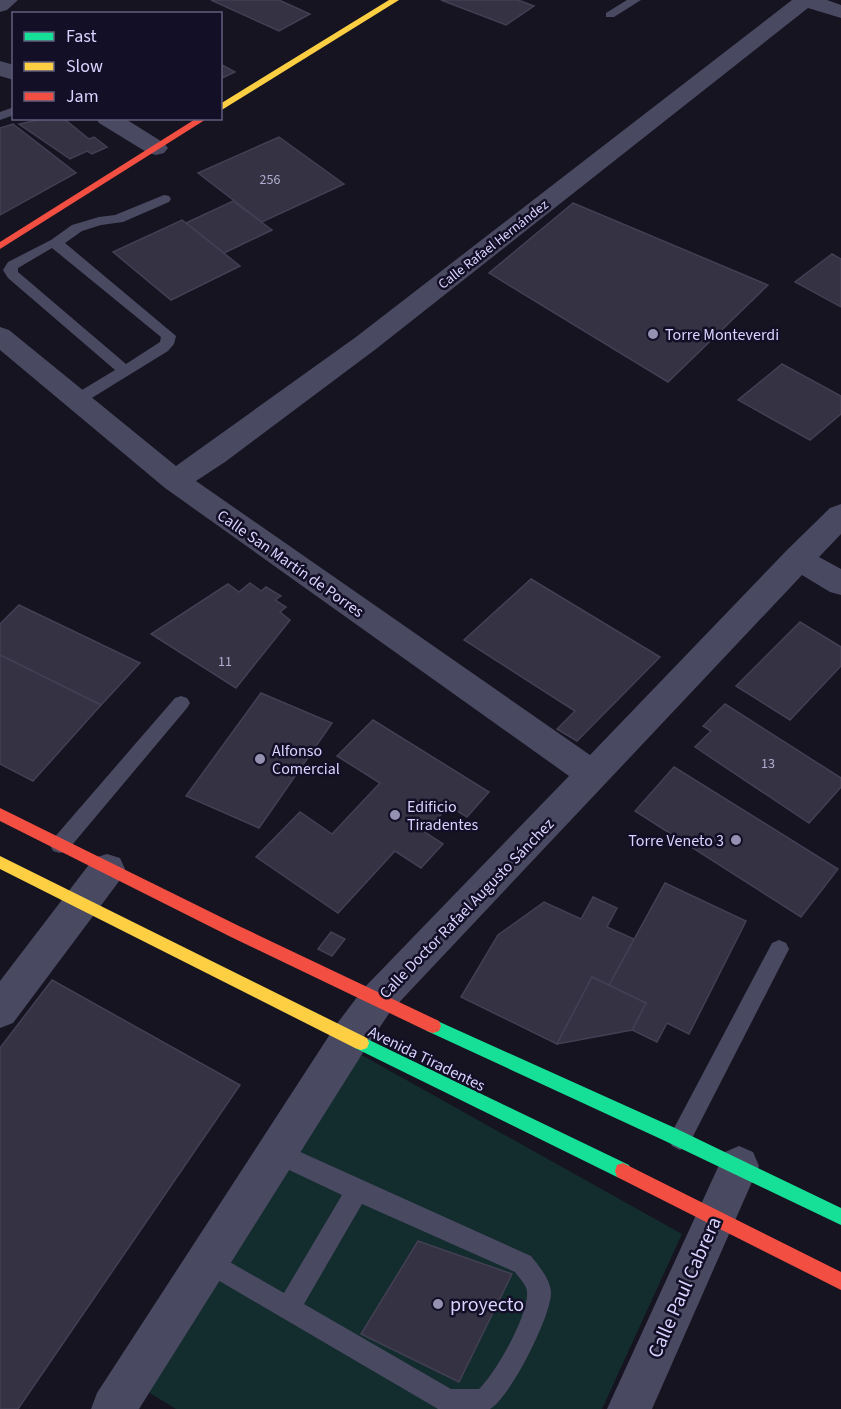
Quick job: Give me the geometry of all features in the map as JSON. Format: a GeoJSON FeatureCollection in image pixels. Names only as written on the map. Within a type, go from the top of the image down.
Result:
{"type":"FeatureCollection","features":[{"type":"Feature","properties":{"kind":"main road"},"geometry":{"type":"LineString","coordinates":[[222,107],[395,0]]}},
{"type":"Feature","properties":{"kind":"main road"},"geometry":{"type":"LineString","coordinates":[[0,246],[201,120]]}},
{"type":"Feature","properties":{"kind":"main road","name":"Avenida Tiradentes"},"geometry":{"type":"LineString","coordinates":[[0,814],[107,869],[377,1000],[739,1166],[841,1217]]}},
{"type":"Feature","properties":{"kind":"main road","name":"Avenida Tiradentes"},"geometry":{"type":"LineString","coordinates":[[0,862],[81,905],[350,1038],[716,1216],[841,1281]]}},
{"type":"Feature","properties":{"kind":"street"},"geometry":{"type":"LineString","coordinates":[[0,6],[7,0]]}},
{"type":"Feature","properties":{"kind":"street"},"geometry":{"type":"LineString","coordinates":[[806,0],[841,12]]}},
{"type":"Feature","properties":{"kind":"street","name":"Calle Rafael Hernández"},"geometry":{"type":"LineString","coordinates":[[175,481],[215,455],[366,343],[806,0]]}},
{"type":"Feature","properties":{"kind":"street"},"geometry":{"type":"LineString","coordinates":[[110,120],[156,148]]}},
{"type":"Feature","properties":{"kind":"street","name":"Calle San Martín de Porres"},"geometry":{"type":"LineString","coordinates":[[0,336],[175,481],[593,775]]}},
{"type":"Feature","properties":{"kind":"street","name":"Calle Doctor Rafael Augusto Sánchez"},"geometry":{"type":"LineString","coordinates":[[113,1409],[276,1152],[377,1000],[841,515]]}},
{"type":"Feature","properties":{"kind":"street"},"geometry":{"type":"LineString","coordinates":[[798,558],[841,584]]}},
{"type":"Feature","properties":{"kind":"street"},"geometry":{"type":"LineString","coordinates":[[0,1011],[107,869]]}},
{"type":"Feature","properties":{"kind":"street","name":"Calle Paul Cabrera"},"geometry":{"type":"LineString","coordinates":[[629,1409],[739,1166]]}},
{"type":"Feature","properties":{"kind":"lane"},"geometry":{"type":"LineString","coordinates":[[610,15],[635,0]]}},
{"type":"Feature","properties":{"kind":"lane"},"geometry":{"type":"LineString","coordinates":[[125,371],[10,270],[77,228],[99,221],[118,219],[164,200]]}},
{"type":"Feature","properties":{"kind":"lane"},"geometry":{"type":"LineString","coordinates":[[54,243],[170,336],[167,344],[78,400]]}},
{"type":"Feature","properties":{"kind":"lane"},"geometry":{"type":"LineString","coordinates":[[60,845],[182,703]]}},
{"type":"Feature","properties":{"kind":"lane"},"geometry":{"type":"LineString","coordinates":[[680,1139],[779,949]]}},
{"type":"Feature","properties":{"kind":"lane"},"geometry":{"type":"LineString","coordinates":[[207,1261],[448,1401],[470,1404],[491,1394],[526,1336],[540,1294],[536,1279],[523,1264],[357,1191],[276,1152]]}},
{"type":"Feature","properties":{"kind":"lane"},"geometry":{"type":"LineString","coordinates":[[288,1308],[357,1191]]}},
{"type":"Feature","properties":{"kind":"green space"},"geometry":{"type":"Polygon","coordinates":[[[358,1053],[682,1234],[602,1409],[176,1409],[148,1392],[358,1053]]]}},
{"type":"Feature","properties":{"kind":"building"},"geometry":{"type":"Polygon","coordinates":[[[211,0],[279,0],[310,14],[279,31],[211,0]]]}},
{"type":"Feature","properties":{"kind":"building"},"geometry":{"type":"Polygon","coordinates":[[[441,0],[518,0],[534,6],[506,25],[441,0]]]}},
{"type":"Feature","properties":{"kind":"building"},"geometry":{"type":"Polygon","coordinates":[[[222,65],[235,72],[222,78],[222,65]]]}},
{"type":"Feature","properties":{"kind":"building"},"geometry":{"type":"Polygon","coordinates":[[[38,120],[65,120],[89,139],[94,137],[107,147],[92,154],[87,151],[70,159],[19,124],[38,120]]]}},
{"type":"Feature","properties":{"kind":"building"},"geometry":{"type":"Polygon","coordinates":[[[13,124],[76,173],[0,215],[0,128],[13,124]]]}},
{"type":"Feature","properties":{"kind":"building"},"geometry":{"type":"Polygon","coordinates":[[[279,137],[344,184],[262,222],[198,173],[279,137]]]}},
{"type":"Feature","properties":{"kind":"building"},"geometry":{"type":"Polygon","coordinates":[[[233,201],[272,230],[224,253],[186,223],[233,201]]]}},
{"type":"Feature","properties":{"kind":"building","name":"Torre Monteverdi"},"geometry":{"type":"Polygon","coordinates":[[[573,203],[768,285],[668,382],[489,273],[573,203]]]}},
{"type":"Feature","properties":{"kind":"building"},"geometry":{"type":"Polygon","coordinates":[[[182,220],[240,266],[171,300],[113,252],[182,220]]]}},
{"type":"Feature","properties":{"kind":"building"},"geometry":{"type":"Polygon","coordinates":[[[832,254],[841,259],[841,307],[795,282],[832,254]]]}},
{"type":"Feature","properties":{"kind":"building"},"geometry":{"type":"Polygon","coordinates":[[[782,364],[841,396],[841,414],[810,440],[738,400],[782,364]]]}},
{"type":"Feature","properties":{"kind":"building"},"geometry":{"type":"Polygon","coordinates":[[[531,579],[660,657],[577,741],[557,729],[575,711],[464,640],[531,579]]]}},
{"type":"Feature","properties":{"kind":"building"},"geometry":{"type":"Polygon","coordinates":[[[250,583],[261,591],[266,587],[281,596],[275,600],[286,607],[280,612],[290,620],[236,688],[151,634],[228,584],[239,592],[250,583]]]}},
{"type":"Feature","properties":{"kind":"building"},"geometry":{"type":"Polygon","coordinates":[[[19,605],[140,663],[101,705],[0,655],[0,624],[19,605]]]}},
{"type":"Feature","properties":{"kind":"building"},"geometry":{"type":"Polygon","coordinates":[[[800,622],[841,647],[841,666],[790,720],[736,686],[800,622]]]}},
{"type":"Feature","properties":{"kind":"building"},"geometry":{"type":"Polygon","coordinates":[[[0,655],[101,705],[33,781],[0,764],[0,655]]]}},
{"type":"Feature","properties":{"kind":"building","name":"Alfonso Comercial"},"geometry":{"type":"Polygon","coordinates":[[[261,693],[332,723],[259,828],[186,796],[261,693]]]}},
{"type":"Feature","properties":{"kind":"building"},"geometry":{"type":"Polygon","coordinates":[[[725,704],[841,778],[841,787],[809,823],[695,747],[711,731],[703,726],[725,704]]]}},
{"type":"Feature","properties":{"kind":"building","name":"Edificio Tiradentes"},"geometry":{"type":"Polygon","coordinates":[[[373,720],[489,792],[467,817],[449,806],[425,832],[443,844],[421,868],[395,851],[338,913],[256,857],[300,812],[332,834],[380,783],[337,756],[373,720]]]}},
{"type":"Feature","properties":{"kind":"building","name":"Torre Veneto 3"},"geometry":{"type":"Polygon","coordinates":[[[674,767],[838,869],[801,917],[635,811],[674,767]]]}},
{"type":"Feature","properties":{"kind":"building"},"geometry":{"type":"Polygon","coordinates":[[[665,883],[746,921],[689,1034],[667,1023],[657,1042],[632,1030],[646,1003],[609,985],[665,883]]]}},
{"type":"Feature","properties":{"kind":"building"},"geometry":{"type":"Polygon","coordinates":[[[593,897],[617,908],[607,927],[634,939],[609,985],[592,977],[557,1044],[461,997],[498,935],[544,902],[581,919],[593,897]]]}},
{"type":"Feature","properties":{"kind":"building"},"geometry":{"type":"Polygon","coordinates":[[[331,932],[345,939],[332,956],[318,949],[331,932]]]}},
{"type":"Feature","properties":{"kind":"building"},"geometry":{"type":"Polygon","coordinates":[[[592,977],[646,1003],[632,1030],[557,1044],[592,977]]]}},
{"type":"Feature","properties":{"kind":"building"},"geometry":{"type":"Polygon","coordinates":[[[52,980],[240,1085],[18,1409],[0,1409],[0,1048],[52,980]]]}},
{"type":"Feature","properties":{"kind":"building","name":"proyecto"},"geometry":{"type":"Polygon","coordinates":[[[418,1241],[512,1274],[459,1382],[361,1334],[418,1241]]]}},
{"type":"Feature","properties":{"kind":"traffic: fast"},"geometry":{"type":"LineString","coordinates":[[433,1026],[669,1134],[841,1217]]}},
{"type":"Feature","properties":{"kind":"traffic: fast"},"geometry":{"type":"LineString","coordinates":[[361,1043],[623,1171]]}},
{"type":"Feature","properties":{"kind":"traffic: slow"},"geometry":{"type":"LineString","coordinates":[[222,107],[395,0]]}},
{"type":"Feature","properties":{"kind":"traffic: slow"},"geometry":{"type":"LineString","coordinates":[[0,862],[361,1043]]}},
{"type":"Feature","properties":{"kind":"traffic: jam"},"geometry":{"type":"LineString","coordinates":[[0,246],[201,120]]}},
{"type":"Feature","properties":{"kind":"traffic: jam"},"geometry":{"type":"LineString","coordinates":[[0,814],[236,932],[433,1026]]}},
{"type":"Feature","properties":{"kind":"traffic: jam"},"geometry":{"type":"LineString","coordinates":[[623,1171],[841,1281]]}},
{"type":"Feature","properties":{"kind":"place","name":"Torre Monteverdi"},"geometry":{"type":"Point","coordinates":[653,334]}},
{"type":"Feature","properties":{"kind":"place","name":"Alfonso Comercial"},"geometry":{"type":"Point","coordinates":[260,759]}},
{"type":"Feature","properties":{"kind":"place","name":"Edificio Tiradentes"},"geometry":{"type":"Point","coordinates":[395,815]}},
{"type":"Feature","properties":{"kind":"place","name":"Torre Veneto 3"},"geometry":{"type":"Point","coordinates":[736,840]}},
{"type":"Feature","properties":{"kind":"place","name":"proyecto"},"geometry":{"type":"Point","coordinates":[438,1304]}}]}
